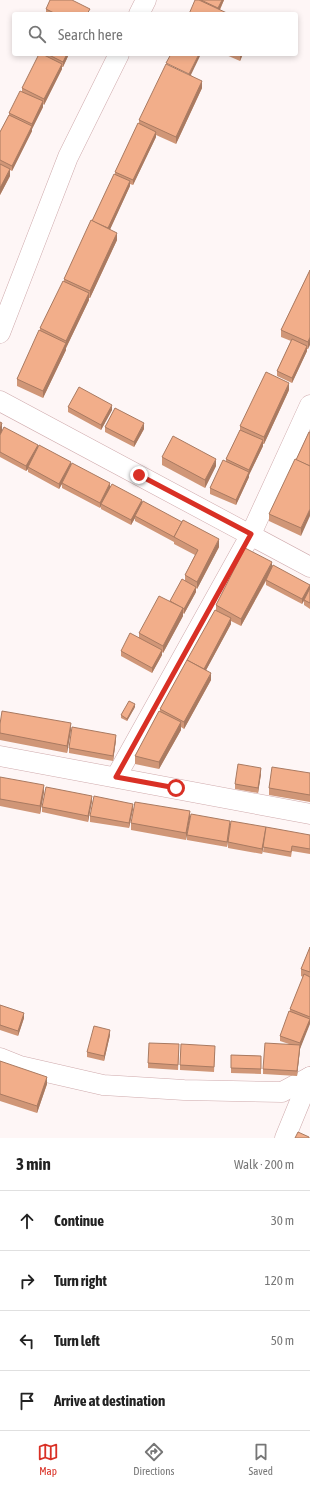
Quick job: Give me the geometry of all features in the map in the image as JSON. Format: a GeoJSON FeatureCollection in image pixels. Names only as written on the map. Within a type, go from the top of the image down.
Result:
{"type":"FeatureCollection","features":[{"type":"Feature","properties":{"kind":"street"},"geometry":{"type":"LineString","coordinates":[[140,12],[146,0]]}},
{"type":"Feature","properties":{"kind":"street"},"geometry":{"type":"LineString","coordinates":[[0,333],[68,157],[118,56]]}},
{"type":"Feature","properties":{"kind":"street"},"geometry":{"type":"LineString","coordinates":[[0,401],[251,534],[310,567]]}},
{"type":"Feature","properties":{"kind":"street"},"geometry":{"type":"LineString","coordinates":[[116,777],[251,534],[310,405]]}},
{"type":"Feature","properties":{"kind":"street"},"geometry":{"type":"LineString","coordinates":[[0,756],[310,814]]}},
{"type":"Feature","properties":{"kind":"street"},"geometry":{"type":"LineString","coordinates":[[0,1058],[20,1066],[103,1085],[132,1087],[184,1090],[282,1092],[310,1077]]}},
{"type":"Feature","properties":{"kind":"street"},"geometry":{"type":"LineString","coordinates":[[285,1138],[310,1077]]}},
{"type":"Feature","properties":{"kind":"building"},"geometry":{"type":"Polygon","coordinates":[[[50,0],[72,0],[90,9],[88,12],[52,12],[46,9],[50,0]]]}},
{"type":"Feature","properties":{"kind":"building"},"geometry":{"type":"Polygon","coordinates":[[[195,0],[199,0],[225,12],[190,12],[195,0]]]}},
{"type":"Feature","properties":{"kind":"building"},"geometry":{"type":"Polygon","coordinates":[[[201,0],[222,0],[218,8],[201,0]]]}},
{"type":"Feature","properties":{"kind":"building"},"geometry":{"type":"Polygon","coordinates":[[[38,56],[46,56],[62,64],[44,99],[22,88],[38,56]]]}},
{"type":"Feature","properties":{"kind":"building"},"geometry":{"type":"Polygon","coordinates":[[[51,56],[66,56],[63,62],[51,56]]]}},
{"type":"Feature","properties":{"kind":"building"},"geometry":{"type":"Polygon","coordinates":[[[170,56],[198,56],[189,74],[166,63],[170,56]]]}},
{"type":"Feature","properties":{"kind":"building"},"geometry":{"type":"Polygon","coordinates":[[[166,64],[202,81],[176,137],[139,120],[166,64]]]}},
{"type":"Feature","properties":{"kind":"building"},"geometry":{"type":"Polygon","coordinates":[[[20,91],[43,101],[32,124],[9,113],[20,91]]]}},
{"type":"Feature","properties":{"kind":"building"},"geometry":{"type":"Polygon","coordinates":[[[9,115],[32,126],[12,166],[0,160],[0,132],[9,115]]]}},
{"type":"Feature","properties":{"kind":"building"},"geometry":{"type":"Polygon","coordinates":[[[138,123],[156,132],[133,180],[115,172],[138,123]]]}},
{"type":"Feature","properties":{"kind":"building"},"geometry":{"type":"Polygon","coordinates":[[[0,164],[10,169],[0,188],[0,164]]]}},
{"type":"Feature","properties":{"kind":"building"},"geometry":{"type":"Polygon","coordinates":[[[114,174],[130,181],[108,228],[92,221],[114,174]]]}},
{"type":"Feature","properties":{"kind":"building"},"geometry":{"type":"Polygon","coordinates":[[[91,220],[117,233],[90,291],[64,279],[91,220]]]}},
{"type":"Feature","properties":{"kind":"building"},"geometry":{"type":"Polygon","coordinates":[[[310,270],[310,337],[308,342],[281,330],[310,270]]]}},
{"type":"Feature","properties":{"kind":"building"},"geometry":{"type":"Polygon","coordinates":[[[63,281],[89,293],[66,341],[40,328],[63,281]]]}},
{"type":"Feature","properties":{"kind":"building"},"geometry":{"type":"Polygon","coordinates":[[[39,330],[66,343],[43,391],[17,379],[39,330]]]}},
{"type":"Feature","properties":{"kind":"building"},"geometry":{"type":"Polygon","coordinates":[[[292,339],[307,346],[292,378],[277,371],[292,339]]]}},
{"type":"Feature","properties":{"kind":"building"},"geometry":{"type":"Polygon","coordinates":[[[266,372],[289,383],[264,437],[240,426],[266,372]]]}},
{"type":"Feature","properties":{"kind":"building"},"geometry":{"type":"Polygon","coordinates":[[[79,387],[112,405],[101,425],[68,407],[79,387]]]}},
{"type":"Feature","properties":{"kind":"building"},"geometry":{"type":"Polygon","coordinates":[[[115,408],[144,423],[134,442],[105,427],[115,408]]]}},
{"type":"Feature","properties":{"kind":"building"},"geometry":{"type":"Polygon","coordinates":[[[4,427],[38,445],[26,466],[0,452],[0,435],[4,427]]]}},
{"type":"Feature","properties":{"kind":"building"},"geometry":{"type":"Polygon","coordinates":[[[240,430],[263,440],[249,470],[226,459],[240,430]]]}},
{"type":"Feature","properties":{"kind":"building"},"geometry":{"type":"Polygon","coordinates":[[[310,432],[310,466],[296,460],[310,432]]]}},
{"type":"Feature","properties":{"kind":"building"},"geometry":{"type":"Polygon","coordinates":[[[173,436],[216,459],[205,480],[162,457],[173,436]]]}},
{"type":"Feature","properties":{"kind":"building"},"geometry":{"type":"Polygon","coordinates":[[[39,445],[71,462],[59,484],[28,467],[39,445]]]}},
{"type":"Feature","properties":{"kind":"building"},"geometry":{"type":"Polygon","coordinates":[[[295,459],[310,466],[310,509],[301,528],[269,514],[295,459]]]}},
{"type":"Feature","properties":{"kind":"building"},"geometry":{"type":"Polygon","coordinates":[[[223,460],[249,472],[236,500],[210,488],[223,460]]]}},
{"type":"Feature","properties":{"kind":"building"},"geometry":{"type":"Polygon","coordinates":[[[72,463],[110,483],[100,503],[62,483],[72,463]]]}},
{"type":"Feature","properties":{"kind":"building"},"geometry":{"type":"Polygon","coordinates":[[[112,484],[142,500],[131,520],[101,504],[112,484]]]}},
{"type":"Feature","properties":{"kind":"building"},"geometry":{"type":"Polygon","coordinates":[[[143,501],[182,522],[174,537],[135,516],[143,501]]]}},
{"type":"Feature","properties":{"kind":"building"},"geometry":{"type":"Polygon","coordinates":[[[183,520],[219,539],[197,582],[185,575],[198,550],[174,537],[183,520]]]}},
{"type":"Feature","properties":{"kind":"building"},"geometry":{"type":"Polygon","coordinates":[[[245,548],[272,562],[241,619],[216,605],[245,548]]]}},
{"type":"Feature","properties":{"kind":"building"},"geometry":{"type":"Polygon","coordinates":[[[273,565],[310,585],[302,599],[266,580],[273,565]]]}},
{"type":"Feature","properties":{"kind":"building"},"geometry":{"type":"Polygon","coordinates":[[[182,579],[196,587],[184,609],[170,601],[182,579]]]}},
{"type":"Feature","properties":{"kind":"building"},"geometry":{"type":"Polygon","coordinates":[[[310,588],[310,603],[304,600],[310,588]]]}},
{"type":"Feature","properties":{"kind":"building"},"geometry":{"type":"Polygon","coordinates":[[[159,596],[183,608],[163,646],[139,633],[159,596]]]}},
{"type":"Feature","properties":{"kind":"building"},"geometry":{"type":"Polygon","coordinates":[[[215,610],[231,618],[204,669],[187,660],[215,610]]]}},
{"type":"Feature","properties":{"kind":"building"},"geometry":{"type":"Polygon","coordinates":[[[130,633],[162,650],[152,668],[121,651],[130,633]]]}},
{"type":"Feature","properties":{"kind":"building"},"geometry":{"type":"Polygon","coordinates":[[[187,660],[211,673],[184,722],[160,709],[187,660]]]}},
{"type":"Feature","properties":{"kind":"building"},"geometry":{"type":"Polygon","coordinates":[[[129,701],[135,704],[127,719],[121,715],[129,701]]]}},
{"type":"Feature","properties":{"kind":"building"},"geometry":{"type":"Polygon","coordinates":[[[2,711],[71,723],[67,746],[0,733],[2,711]]]}},
{"type":"Feature","properties":{"kind":"building"},"geometry":{"type":"Polygon","coordinates":[[[159,711],[181,722],[159,762],[135,756],[159,711]]]}},
{"type":"Feature","properties":{"kind":"building"},"geometry":{"type":"Polygon","coordinates":[[[72,727],[116,735],[113,756],[69,748],[72,727]]]}},
{"type":"Feature","properties":{"kind":"building"},"geometry":{"type":"Polygon","coordinates":[[[238,764],[261,768],[258,788],[235,784],[238,764]]]}},
{"type":"Feature","properties":{"kind":"building"},"geometry":{"type":"Polygon","coordinates":[[[272,767],[310,773],[310,795],[269,788],[272,767]]]}},
{"type":"Feature","properties":{"kind":"building"},"geometry":{"type":"Polygon","coordinates":[[[0,777],[44,785],[40,806],[0,799],[0,777]]]}},
{"type":"Feature","properties":{"kind":"building"},"geometry":{"type":"Polygon","coordinates":[[[46,787],[92,796],[88,816],[42,807],[46,787]]]}},
{"type":"Feature","properties":{"kind":"building"},"geometry":{"type":"Polygon","coordinates":[[[94,796],[133,804],[129,823],[90,816],[94,796]]]}},
{"type":"Feature","properties":{"kind":"building"},"geometry":{"type":"Polygon","coordinates":[[[135,802],[190,811],[186,833],[131,823],[135,802]]]}},
{"type":"Feature","properties":{"kind":"building"},"geometry":{"type":"Polygon","coordinates":[[[191,814],[230,821],[227,842],[187,835],[191,814]]]}},
{"type":"Feature","properties":{"kind":"building"},"geometry":{"type":"Polygon","coordinates":[[[231,821],[266,827],[262,849],[228,842],[231,821]]]}},
{"type":"Feature","properties":{"kind":"building"},"geometry":{"type":"Polygon","coordinates":[[[266,827],[310,835],[310,849],[292,846],[291,852],[263,847],[266,827]]]}},
{"type":"Feature","properties":{"kind":"building"},"geometry":{"type":"Polygon","coordinates":[[[310,947],[310,972],[301,969],[310,947]]]}},
{"type":"Feature","properties":{"kind":"building"},"geometry":{"type":"Polygon","coordinates":[[[304,974],[310,977],[310,1017],[290,1009],[304,974]]]}},
{"type":"Feature","properties":{"kind":"building"},"geometry":{"type":"Polygon","coordinates":[[[0,1005],[24,1013],[18,1031],[0,1025],[0,1005]]]}},
{"type":"Feature","properties":{"kind":"building"},"geometry":{"type":"Polygon","coordinates":[[[289,1011],[310,1019],[300,1043],[280,1036],[289,1011]]]}},
{"type":"Feature","properties":{"kind":"building"},"geometry":{"type":"Polygon","coordinates":[[[94,1026],[110,1030],[104,1056],[87,1052],[94,1026]]]}},
{"type":"Feature","properties":{"kind":"building"},"geometry":{"type":"Polygon","coordinates":[[[149,1043],[179,1044],[178,1065],[148,1063],[149,1043]]]}},
{"type":"Feature","properties":{"kind":"building"},"geometry":{"type":"Polygon","coordinates":[[[265,1043],[300,1045],[297,1071],[263,1069],[265,1043]]]}},
{"type":"Feature","properties":{"kind":"building"},"geometry":{"type":"Polygon","coordinates":[[[181,1044],[215,1046],[214,1067],[180,1065],[181,1044]]]}},
{"type":"Feature","properties":{"kind":"building"},"geometry":{"type":"Polygon","coordinates":[[[231,1055],[261,1056],[261,1069],[231,1068],[231,1055]]]}},
{"type":"Feature","properties":{"kind":"building"},"geometry":{"type":"Polygon","coordinates":[[[0,1061],[47,1077],[37,1106],[0,1094],[0,1061]]]}},
{"type":"Feature","properties":{"kind":"building"},"geometry":{"type":"Polygon","coordinates":[[[298,1132],[309,1137],[309,1138],[295,1138],[298,1132]]]}},
{"type":"Feature","properties":{"kind":"route"},"geometry":{"type":"LineString","coordinates":[[139,475],[251,534],[116,777],[176,788]]}}]}
